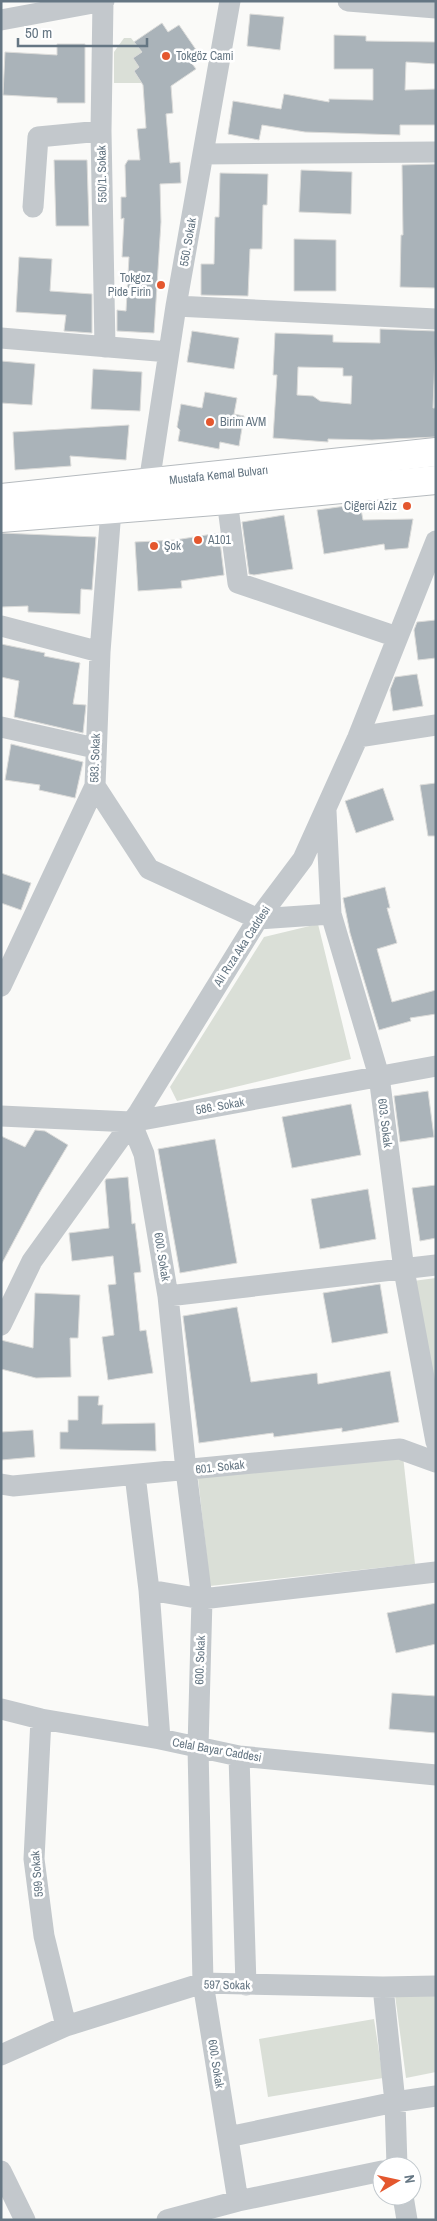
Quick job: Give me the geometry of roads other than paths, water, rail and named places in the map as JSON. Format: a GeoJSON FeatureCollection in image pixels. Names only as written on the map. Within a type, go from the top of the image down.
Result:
{"type":"FeatureCollection","features":[{"type":"Feature","properties":{"kind":"main road","name":"Mustafa Kemal Bulvarı"},"geometry":{"type":"LineString","coordinates":[[1,498],[436,452]]}},
{"type":"Feature","properties":{"kind":"main road","name":"Mustafa Kemal Bulvarı"},"geometry":{"type":"LineString","coordinates":[[1,518],[227,500],[436,480]]}},
{"type":"Feature","properties":{"kind":"street"},"geometry":{"type":"LineString","coordinates":[[1,20],[31,8],[103,1]]}},
{"type":"Feature","properties":{"kind":"street","name":"550/1. Sokak"},"geometry":{"type":"LineString","coordinates":[[103,1],[101,131],[105,347]]}},
{"type":"Feature","properties":{"kind":"street","name":"550. Sokak"},"geometry":{"type":"LineString","coordinates":[[150,483],[176,306],[230,1]]}},
{"type":"Feature","properties":{"kind":"street"},"geometry":{"type":"LineString","coordinates":[[348,1],[436,8]]}},
{"type":"Feature","properties":{"kind":"street"},"geometry":{"type":"LineString","coordinates":[[33,207],[38,137],[101,131]]}},
{"type":"Feature","properties":{"kind":"street"},"geometry":{"type":"LineString","coordinates":[[204,154],[436,152]]}},
{"type":"Feature","properties":{"kind":"street"},"geometry":{"type":"LineString","coordinates":[[176,306],[436,319]]}},
{"type":"Feature","properties":{"kind":"street"},"geometry":{"type":"LineString","coordinates":[[1,338],[169,352]]}},
{"type":"Feature","properties":{"kind":"street"},"geometry":{"type":"LineString","coordinates":[[227,500],[238,583],[397,637]]}},
{"type":"Feature","properties":{"kind":"street","name":"583. Sokak"},"geometry":{"type":"LineString","coordinates":[[1,986],[94,786],[100,652],[111,510]]}},
{"type":"Feature","properties":{"kind":"street","name":"Ali Rıza Aka Caddesi"},"geometry":{"type":"LineString","coordinates":[[1,1325],[32,1261],[132,1122],[258,919],[303,859],[358,737],[436,541]]}},
{"type":"Feature","properties":{"kind":"street"},"geometry":{"type":"LineString","coordinates":[[1,626],[100,652]]}},
{"type":"Feature","properties":{"kind":"street"},"geometry":{"type":"LineString","coordinates":[[358,737],[436,725]]}},
{"type":"Feature","properties":{"kind":"street"},"geometry":{"type":"LineString","coordinates":[[1,727],[95,748]]}},
{"type":"Feature","properties":{"kind":"street"},"geometry":{"type":"LineString","coordinates":[[94,786],[149,868],[258,919],[331,914]]}},
{"type":"Feature","properties":{"kind":"street","name":"603. Sokak"},"geometry":{"type":"LineString","coordinates":[[326,808],[331,914],[379,1076],[404,1270],[436,1442]]}},
{"type":"Feature","properties":{"kind":"street","name":"586. Sokak"},"geometry":{"type":"LineString","coordinates":[[1,1116],[132,1122],[436,1066]]}},
{"type":"Feature","properties":{"kind":"street","name":"600. Sokak"},"geometry":{"type":"LineString","coordinates":[[132,1122],[144,1154],[168,1296],[186,1470],[202,1599],[198,1747],[203,1983],[238,2201]]}},
{"type":"Feature","properties":{"kind":"street"},"geometry":{"type":"LineString","coordinates":[[168,1296],[436,1265]]}},
{"type":"Feature","properties":{"kind":"street","name":"601. Sokak"},"geometry":{"type":"LineString","coordinates":[[1,1484],[13,1486],[400,1449],[436,1462]]}},
{"type":"Feature","properties":{"kind":"street"},"geometry":{"type":"LineString","coordinates":[[135,1475],[149,1590],[160,1739]]}},
{"type":"Feature","properties":{"kind":"street"},"geometry":{"type":"LineString","coordinates":[[149,1590],[202,1599],[436,1572]]}},
{"type":"Feature","properties":{"kind":"street","name":"Celal Bayar Caddesi"},"geometry":{"type":"LineString","coordinates":[[1,1709],[41,1719],[160,1739],[239,1756],[436,1775]]}},
{"type":"Feature","properties":{"kind":"street","name":"599 Sokak"},"geometry":{"type":"LineString","coordinates":[[41,1719],[34,1859],[44,1936],[66,2026]]}},
{"type":"Feature","properties":{"kind":"street"},"geometry":{"type":"LineString","coordinates":[[239,1756],[246,1985]]}},
{"type":"Feature","properties":{"kind":"street","name":"597 Sokak"},"geometry":{"type":"LineString","coordinates":[[1,2055],[66,2026],[203,1983],[383,1987],[436,1986]]}},
{"type":"Feature","properties":{"kind":"street"},"geometry":{"type":"LineString","coordinates":[[383,1987],[396,2102],[397,2156]]}},
{"type":"Feature","properties":{"kind":"street"},"geometry":{"type":"LineString","coordinates":[[228,2137],[396,2102],[436,2096]]}},
{"type":"Feature","properties":{"kind":"street"},"geometry":{"type":"LineString","coordinates":[[1,2172],[25,2220]]}},
{"type":"Feature","properties":{"kind":"street"},"geometry":{"type":"LineString","coordinates":[[167,2220],[238,2201],[372,2173]]}},
{"type":"Feature","properties":{"kind":"street"},"geometry":{"type":"LineString","coordinates":[[405,2206],[407,2220]]}},
{"type":"Feature","properties":{"kind":"place","name":"Tokgöz Cami"},"geometry":{"type":"Point","coordinates":[166,56]}},
{"type":"Feature","properties":{"kind":"place","name":"Tokgoz Pide Firin"},"geometry":{"type":"Point","coordinates":[161,285]}},
{"type":"Feature","properties":{"kind":"place","name":"Birim AVM"},"geometry":{"type":"Point","coordinates":[210,422]}},
{"type":"Feature","properties":{"kind":"place","name":"Ciğerci Aziz"},"geometry":{"type":"Point","coordinates":[407,506]}},
{"type":"Feature","properties":{"kind":"place","name":"A101"},"geometry":{"type":"Point","coordinates":[198,540]}},
{"type":"Feature","properties":{"kind":"place","name":"Şok"},"geometry":{"type":"Point","coordinates":[154,546]}}]}
